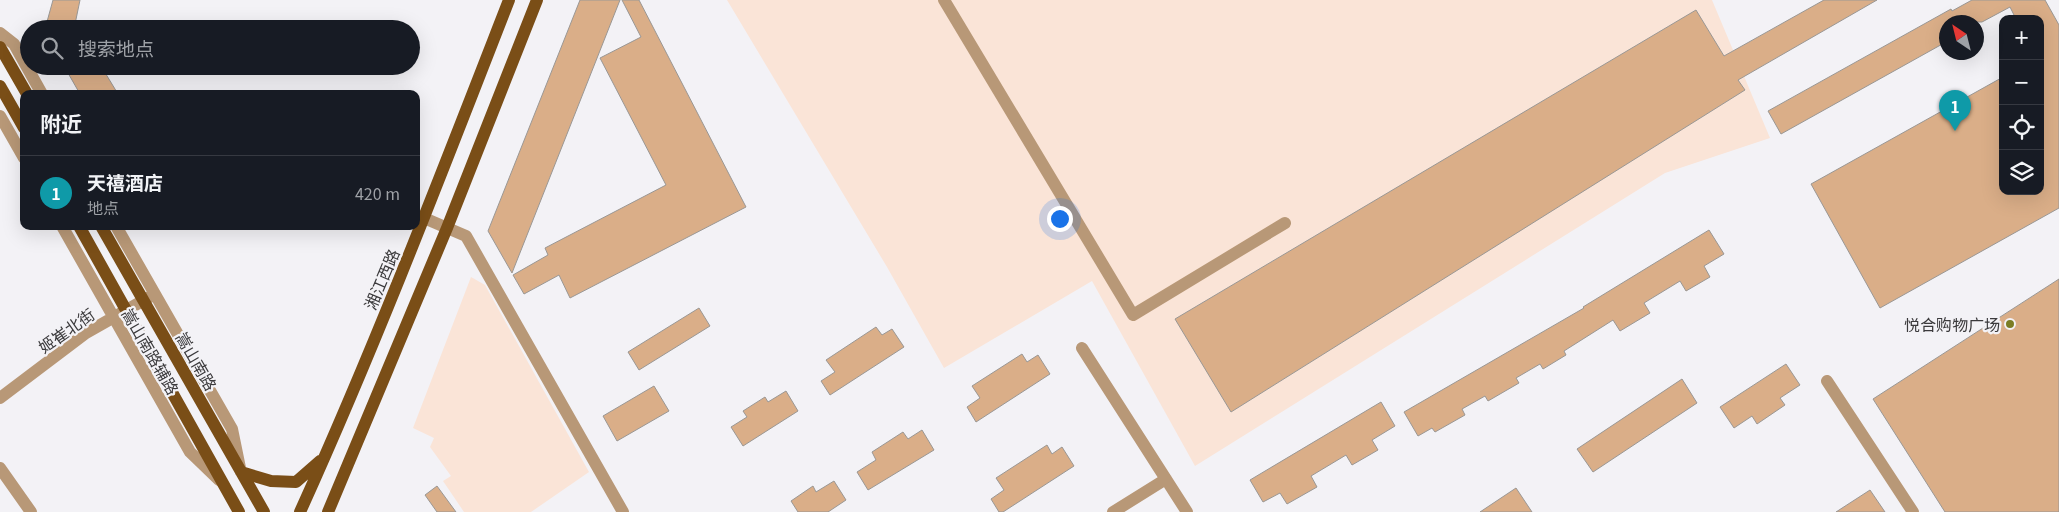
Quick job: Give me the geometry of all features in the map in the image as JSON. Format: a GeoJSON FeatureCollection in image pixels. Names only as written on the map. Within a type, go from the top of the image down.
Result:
{"type":"FeatureCollection","features":[{"type":"Feature","properties":{"kind":"main road","name":"湘江西路"},"geometry":{"type":"LineString","coordinates":[[420,228],[509,0]]}},
{"type":"Feature","properties":{"kind":"main road"},"geometry":{"type":"LineString","coordinates":[[328,512],[448,228],[537,0]]}},
{"type":"Feature","properties":{"kind":"main road"},"geometry":{"type":"LineString","coordinates":[[0,47],[24,90]]}},
{"type":"Feature","properties":{"kind":"main road"},"geometry":{"type":"LineString","coordinates":[[0,86],[20,121]]}},
{"type":"Feature","properties":{"kind":"main road"},"geometry":{"type":"LineString","coordinates":[[81,230],[239,512]]}},
{"type":"Feature","properties":{"kind":"main road","name":"嵩山南路"},"geometry":{"type":"LineString","coordinates":[[104,230],[149,297],[264,512]]}},
{"type":"Feature","properties":{"kind":"main road","name":"湘江西路"},"geometry":{"type":"LineString","coordinates":[[300,512],[419,230]]}},
{"type":"Feature","properties":{"kind":"main road"},"geometry":{"type":"LineString","coordinates":[[241,472],[271,481],[296,482],[324,458]]}},
{"type":"Feature","properties":{"kind":"street"},"geometry":{"type":"LineString","coordinates":[[946,1],[1132,314],[1285,223]]}},
{"type":"Feature","properties":{"kind":"street"},"geometry":{"type":"LineString","coordinates":[[0,32],[14,44],[20,55]]}},
{"type":"Feature","properties":{"kind":"street"},"geometry":{"type":"LineString","coordinates":[[31,75],[40,90]]}},
{"type":"Feature","properties":{"kind":"street"},"geometry":{"type":"LineString","coordinates":[[0,116],[20,151]]}},
{"type":"Feature","properties":{"kind":"street"},"geometry":{"type":"LineString","coordinates":[[424,218],[466,236],[623,512]]}},
{"type":"Feature","properties":{"kind":"street","name":"嵩山南路辅路"},"geometry":{"type":"LineString","coordinates":[[64,230],[190,452],[224,484]]}},
{"type":"Feature","properties":{"kind":"street","name":"嵩山南路辅路"},"geometry":{"type":"LineString","coordinates":[[118,230],[149,297]]}},
{"type":"Feature","properties":{"kind":"street","name":"姬崔北街"},"geometry":{"type":"LineString","coordinates":[[0,398],[86,334],[149,297]]}},
{"type":"Feature","properties":{"kind":"street"},"geometry":{"type":"LineString","coordinates":[[1082,348],[1187,512]]}},
{"type":"Feature","properties":{"kind":"street"},"geometry":{"type":"LineString","coordinates":[[1827,381],[1913,512]]}},
{"type":"Feature","properties":{"kind":"street"},"geometry":{"type":"LineString","coordinates":[[0,468],[31,512]]}},
{"type":"Feature","properties":{"kind":"street"},"geometry":{"type":"LineString","coordinates":[[1113,512],[1166,479]]}},
{"type":"Feature","properties":{"kind":"shaded area"},"geometry":{"type":"Polygon","coordinates":[[[727,0],[1712,0],[1770,138],[1665,173],[1195,466],[1092,281],[944,368],[887,267],[727,0]]]}},
{"type":"Feature","properties":{"kind":"shaded area"},"geometry":{"type":"Polygon","coordinates":[[[471,277],[485,285],[589,472],[531,512],[464,512],[443,481],[451,476],[430,447],[434,438],[413,428],[471,277]]]}},
{"type":"Feature","properties":{"kind":"building"},"geometry":{"type":"Polygon","coordinates":[[[53,0],[80,0],[76,20],[47,20],[53,0]]]}},
{"type":"Feature","properties":{"kind":"building"},"geometry":{"type":"Polygon","coordinates":[[[580,0],[620,0],[512,273],[488,231],[580,0]]]}},
{"type":"Feature","properties":{"kind":"building"},"geometry":{"type":"Polygon","coordinates":[[[622,0],[639,0],[746,207],[570,298],[559,275],[524,294],[513,275],[548,255],[545,248],[666,185],[600,58],[641,37],[622,0]]]}},
{"type":"Feature","properties":{"kind":"building"},"geometry":{"type":"Polygon","coordinates":[[[1824,0],[1877,0],[1738,80],[1745,90],[1231,412],[1175,319],[1696,10],[1724,56],[1824,0]]]}},
{"type":"Feature","properties":{"kind":"building"},"geometry":{"type":"Polygon","coordinates":[[[1972,0],[2045,0],[2059,25],[2059,208],[1880,308],[1811,184],[1999,79],[1999,195],[2044,195],[2044,15],[2014,15],[2010,7],[1984,21],[1984,15],[1940,15],[1951,9],[1952,11],[1972,0]]]}},
{"type":"Feature","properties":{"kind":"building"},"geometry":{"type":"Polygon","coordinates":[[[1939,16],[1939,46],[1781,134],[1768,111],[1939,16]]]}},
{"type":"Feature","properties":{"kind":"building"},"geometry":{"type":"Polygon","coordinates":[[[69,75],[106,75],[116,90],[78,90],[69,75]]]}},
{"type":"Feature","properties":{"kind":"building"},"geometry":{"type":"Polygon","coordinates":[[[1709,230],[1724,254],[1704,266],[1710,277],[1686,291],[1680,281],[1644,303],[1650,313],[1620,331],[1613,320],[1564,351],[1566,355],[1543,369],[1540,364],[1516,378],[1519,383],[1488,401],[1485,396],[1462,409],[1465,415],[1435,432],[1432,428],[1418,436],[1404,412],[1584,308],[1709,230]]]}},
{"type":"Feature","properties":{"kind":"building","name":"悦合购物广场"},"geometry":{"type":"Polygon","coordinates":[[[2059,279],[2059,512],[1945,512],[1873,399],[2059,279]]]}},
{"type":"Feature","properties":{"kind":"building"},"geometry":{"type":"Polygon","coordinates":[[[699,308],[710,326],[639,370],[628,352],[699,308]]]}},
{"type":"Feature","properties":{"kind":"building"},"geometry":{"type":"Polygon","coordinates":[[[876,327],[882,335],[892,329],[904,347],[830,395],[821,381],[835,372],[826,360],[876,327]]]}},
{"type":"Feature","properties":{"kind":"building"},"geometry":{"type":"Polygon","coordinates":[[[1022,354],[1027,362],[1038,355],[1050,374],[976,422],[967,407],[980,398],[972,386],[1022,354]]]}},
{"type":"Feature","properties":{"kind":"building"},"geometry":{"type":"Polygon","coordinates":[[[1786,364],[1800,385],[1780,398],[1785,405],[1757,424],[1752,416],[1734,428],[1720,407],[1786,364]]]}},
{"type":"Feature","properties":{"kind":"building"},"geometry":{"type":"Polygon","coordinates":[[[1682,379],[1697,403],[1593,472],[1577,449],[1682,379]]]}},
{"type":"Feature","properties":{"kind":"building"},"geometry":{"type":"Polygon","coordinates":[[[654,386],[669,411],[617,441],[603,416],[654,386]]]}},
{"type":"Feature","properties":{"kind":"building"},"geometry":{"type":"Polygon","coordinates":[[[786,391],[798,411],[743,446],[731,427],[747,417],[743,411],[765,397],[768,402],[786,391]]]}},
{"type":"Feature","properties":{"kind":"building"},"geometry":{"type":"Polygon","coordinates":[[[1381,402],[1395,426],[1372,440],[1378,450],[1352,465],[1346,455],[1311,476],[1317,487],[1287,504],[1280,493],[1263,502],[1250,480],[1381,402]]]}},
{"type":"Feature","properties":{"kind":"building"},"geometry":{"type":"Polygon","coordinates":[[[922,430],[934,450],[868,490],[857,472],[876,460],[872,452],[903,432],[908,439],[922,430]]]}},
{"type":"Feature","properties":{"kind":"building"},"geometry":{"type":"Polygon","coordinates":[[[1047,445],[1052,454],[1062,447],[1074,466],[1003,512],[999,512],[991,499],[1004,490],[996,478],[1047,445]]]}},
{"type":"Feature","properties":{"kind":"building"},"geometry":{"type":"Polygon","coordinates":[[[834,481],[846,500],[828,512],[798,512],[791,501],[813,486],[816,492],[834,481]]]}},
{"type":"Feature","properties":{"kind":"building"},"geometry":{"type":"Polygon","coordinates":[[[437,486],[456,512],[437,512],[425,495],[437,486]]]}},
{"type":"Feature","properties":{"kind":"building"},"geometry":{"type":"Polygon","coordinates":[[[1516,488],[1532,512],[1480,512],[1516,488]]]}},
{"type":"Feature","properties":{"kind":"building"},"geometry":{"type":"Polygon","coordinates":[[[1870,490],[1885,512],[1836,512],[1870,490]]]}},
{"type":"Feature","properties":{"kind":"place","name":"天禧酒店"},"geometry":{"type":"Point","coordinates":[1955,131]}},
{"type":"Feature","properties":{"kind":"place","name":"悦合购物广场"},"geometry":{"type":"Point","coordinates":[2010,324]}}]}
